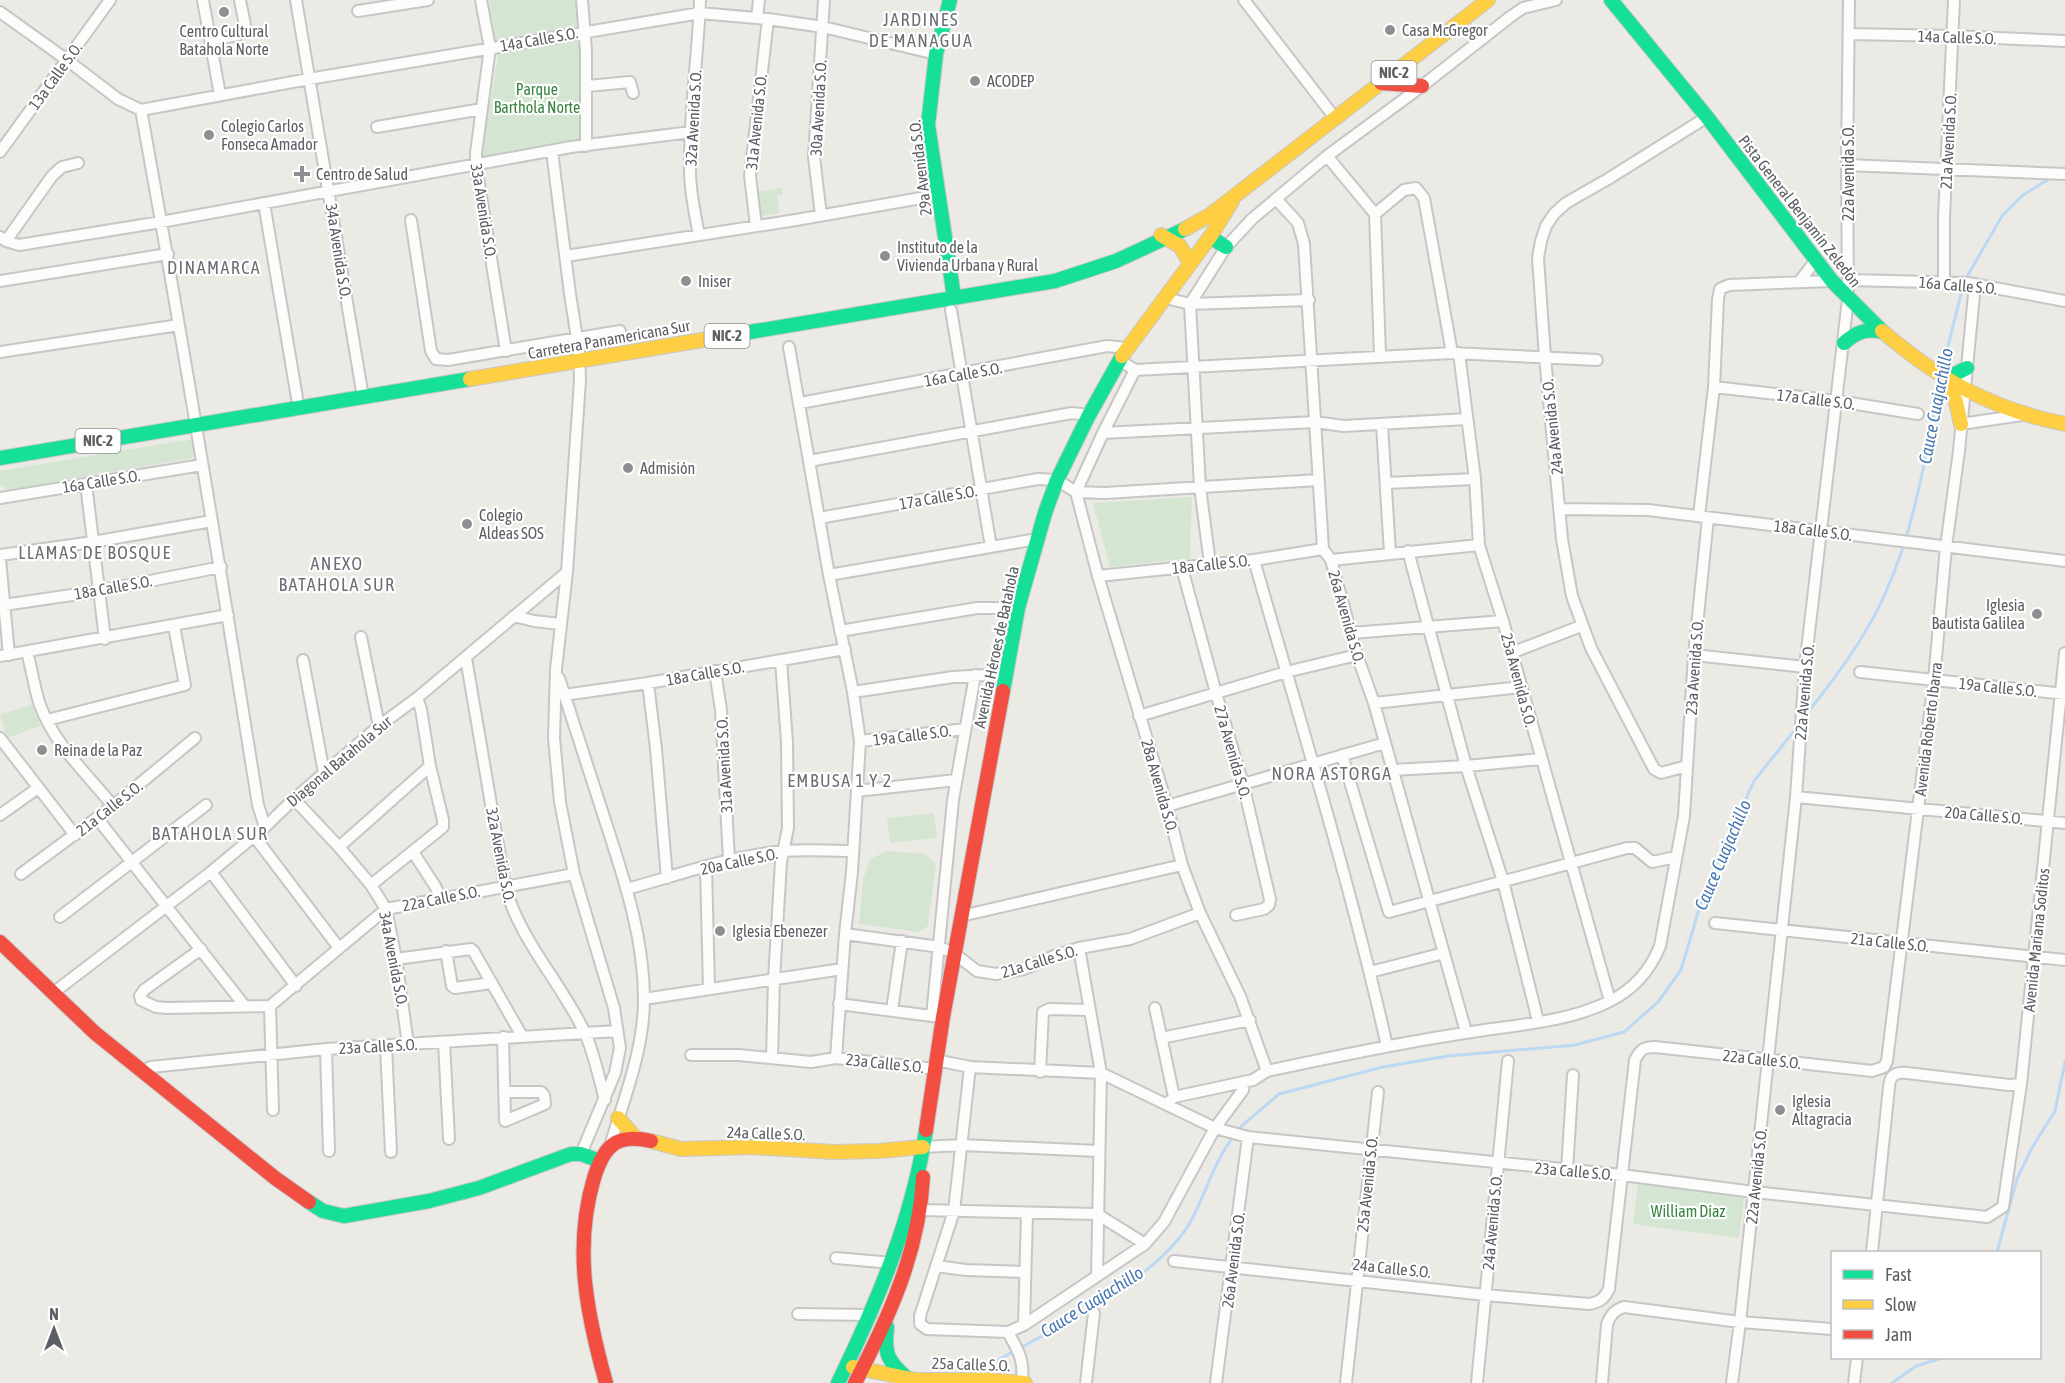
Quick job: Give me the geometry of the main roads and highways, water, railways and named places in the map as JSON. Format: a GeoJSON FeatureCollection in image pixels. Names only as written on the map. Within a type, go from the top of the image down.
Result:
{"type":"FeatureCollection","features":[{"type":"Feature","properties":{"kind":"main road","name":"29a Avenida S.O."},"geometry":{"type":"LineString","coordinates":[[950,0],[936,54],[928,124],[953,298]]}},
{"type":"Feature","properties":{"kind":"main road","name":"Carretera Panamericana Sur"},"geometry":{"type":"LineString","coordinates":[[0,447],[362,392],[579,350],[953,298],[1111,254],[1164,236],[1239,191],[1488,0]]}},
{"type":"Feature","properties":{"kind":"main road","name":"Pista General Benjamín Zeledón"},"geometry":{"type":"LineString","coordinates":[[1611,0],[1707,117],[1832,281],[1883,332],[1943,378],[1964,389],[2022,415],[2065,424]]}},
{"type":"Feature","properties":{"kind":"main road"},"geometry":{"type":"LineString","coordinates":[[1381,83],[1422,86]]}},
{"type":"Feature","properties":{"kind":"main road","name":"Avenida Héroes de Batahola"},"geometry":{"type":"LineString","coordinates":[[842,1374],[871,1315],[892,1263],[922,1154],[936,1064],[938,1016],[955,954],[1018,608],[1037,539],[1057,480],[1089,415],[1123,354],[1210,237],[1239,191]]}},
{"type":"Feature","properties":{"kind":"main road"},"geometry":{"type":"LineString","coordinates":[[1164,236],[1180,246],[1190,263]]}},
{"type":"Feature","properties":{"kind":"main road"},"geometry":{"type":"LineString","coordinates":[[1210,237],[1226,247]]}},
{"type":"Feature","properties":{"kind":"main road"},"geometry":{"type":"LineString","coordinates":[[1844,344],[1853,335],[1862,331],[1883,332]]}},
{"type":"Feature","properties":{"kind":"main road"},"geometry":{"type":"LineString","coordinates":[[1961,424],[1956,402],[1943,378],[1967,368]]}},
{"type":"Feature","properties":{"kind":"main road","name":"Carretera Panamericana Sur"},"geometry":{"type":"LineString","coordinates":[[0,458],[297,398],[362,392]]}},
{"type":"Feature","properties":{"kind":"main road"},"geometry":{"type":"LineString","coordinates":[[0,942],[95,1033],[275,1178],[323,1211],[344,1216],[429,1201],[518,1175],[559,1157],[581,1154],[600,1161]]}},
{"type":"Feature","properties":{"kind":"main road"},"geometry":{"type":"LineString","coordinates":[[618,1118],[636,1138]]}},
{"type":"Feature","properties":{"kind":"main road"},"geometry":{"type":"LineString","coordinates":[[606,1383],[592,1332],[582,1268],[584,1217],[600,1161],[610,1146],[618,1141],[636,1138]]}},
{"type":"Feature","properties":{"kind":"main road","name":"24a Calle S.O."},"geometry":{"type":"LineString","coordinates":[[636,1138],[682,1149],[744,1146],[851,1153],[922,1154]]}},
{"type":"Feature","properties":{"kind":"main road","name":"Avenida Héroes de Batahola"},"geometry":{"type":"LineString","coordinates":[[858,1378],[890,1310],[907,1267],[922,1210],[922,1154]]}},
{"type":"Feature","properties":{"kind":"main road"},"geometry":{"type":"LineString","coordinates":[[890,1310],[885,1351],[894,1368],[908,1380]]}},
{"type":"Feature","properties":{"kind":"main road","name":"25a Calle S.O."},"geometry":{"type":"LineString","coordinates":[[842,1374],[873,1383]]}},
{"type":"Feature","properties":{"kind":"main road","name":"25a Calle S.O."},"geometry":{"type":"LineString","coordinates":[[858,1378],[988,1380],[1024,1383]]}},
{"type":"Feature","properties":{"kind":"waterway","name":"Cauce Cuajachillo"},"geometry":{"type":"LineString","coordinates":[[1965,280],[2002,216],[2023,195],[2052,177]]}},
{"type":"Feature","properties":{"kind":"waterway","name":"Cauce Cuajachillo"},"geometry":{"type":"LineString","coordinates":[[1942,370],[1963,286]]}},
{"type":"Feature","properties":{"kind":"waterway","name":"Cauce Cuajachillo"},"geometry":{"type":"LineString","coordinates":[[1805,716],[1859,642],[1885,594],[1912,517],[1940,382]]}},
{"type":"Feature","properties":{"kind":"waterway","name":"Cauce Cuajachillo"},"geometry":{"type":"LineString","coordinates":[[1238,1130],[1279,1094],[1383,1067],[1448,1056],[1575,1045],[1624,1032],[1658,1002],[1681,970],[1705,889],[1754,781],[1798,726]]}},
{"type":"Feature","properties":{"kind":"waterway"},"geometry":{"type":"LineString","coordinates":[[1997,1251],[2017,1179],[2033,1146],[2055,1111],[2065,1062]]}},
{"type":"Feature","properties":{"kind":"waterway","name":"Cauce Cuajachillo"},"geometry":{"type":"LineString","coordinates":[[1020,1348],[1114,1294],[1159,1259],[1177,1241],[1191,1221],[1216,1166],[1234,1136]]}},
{"type":"Feature","properties":{"kind":"waterway","name":"Cauce Cuajachillo"},"geometry":{"type":"LineString","coordinates":[[975,1373],[1014,1351]]}},
{"type":"Feature","properties":{"kind":"waterway"},"geometry":{"type":"LineString","coordinates":[[1892,1383],[1916,1366],[1939,1359]]}},
{"type":"Feature","properties":{"kind":"place","name":"Centro Cultural Batahola Norte"},"geometry":{"type":"Point","coordinates":[224,12]}},
{"type":"Feature","properties":{"kind":"place","name":"Casa McGregor"},"geometry":{"type":"Point","coordinates":[1390,30]}},
{"type":"Feature","properties":{"kind":"place","name":"ACODEP"},"geometry":{"type":"Point","coordinates":[975,81]}},
{"type":"Feature","properties":{"kind":"place","name":"Colegio Carlos Fonseca Amador"},"geometry":{"type":"Point","coordinates":[209,135]}},
{"type":"Feature","properties":{"kind":"place","name":"Centro de Salud"},"geometry":{"type":"Point","coordinates":[302,174]}},
{"type":"Feature","properties":{"kind":"place","name":"Instituto de la Vivienda Urbana y Rural"},"geometry":{"type":"Point","coordinates":[885,256]}},
{"type":"Feature","properties":{"kind":"place","name":"Iniser"},"geometry":{"type":"Point","coordinates":[686,281]}},
{"type":"Feature","properties":{"kind":"place","name":"Admisión"},"geometry":{"type":"Point","coordinates":[628,468]}},
{"type":"Feature","properties":{"kind":"place","name":"Colegio Aldeas SOS"},"geometry":{"type":"Point","coordinates":[467,524]}},
{"type":"Feature","properties":{"kind":"place","name":"Iglesia Bautista Galilea"},"geometry":{"type":"Point","coordinates":[2037,614]}},
{"type":"Feature","properties":{"kind":"place","name":"Reina de la Paz"},"geometry":{"type":"Point","coordinates":[42,750]}},
{"type":"Feature","properties":{"kind":"place","name":"Iglesia Ebenezer"},"geometry":{"type":"Point","coordinates":[720,931]}},
{"type":"Feature","properties":{"kind":"place","name":"Iglesia Altagracia"},"geometry":{"type":"Point","coordinates":[1780,1110]}},
{"type":"Feature","properties":{"kind":"district","name":"JARDINES DE MANAGUA"},"geometry":{"type":"Point","coordinates":[921,30]}},
{"type":"Feature","properties":{"kind":"district","name":"DINAMARCA"},"geometry":{"type":"Point","coordinates":[214,268]}},
{"type":"Feature","properties":{"kind":"district","name":"LLAMAS DE BOSQUE"},"geometry":{"type":"Point","coordinates":[95,553]}},
{"type":"Feature","properties":{"kind":"district","name":"ANEXO BATAHOLA SUR"},"geometry":{"type":"Point","coordinates":[337,574]}},
{"type":"Feature","properties":{"kind":"district","name":"NORA ASTORGA"},"geometry":{"type":"Point","coordinates":[1332,774]}},
{"type":"Feature","properties":{"kind":"district","name":"EMBUSA 1 Y 2"},"geometry":{"type":"Point","coordinates":[840,781]}},
{"type":"Feature","properties":{"kind":"district","name":"BATAHOLA SUR"},"geometry":{"type":"Point","coordinates":[210,834]}},
{"type":"Feature","properties":{"kind":"park label","name":"Parque Barthola Norte"},"geometry":{"type":"Point","coordinates":[537,98]}},
{"type":"Feature","properties":{"kind":"park label","name":"William Díaz"},"geometry":{"type":"Point","coordinates":[1688,1211]}}]}
